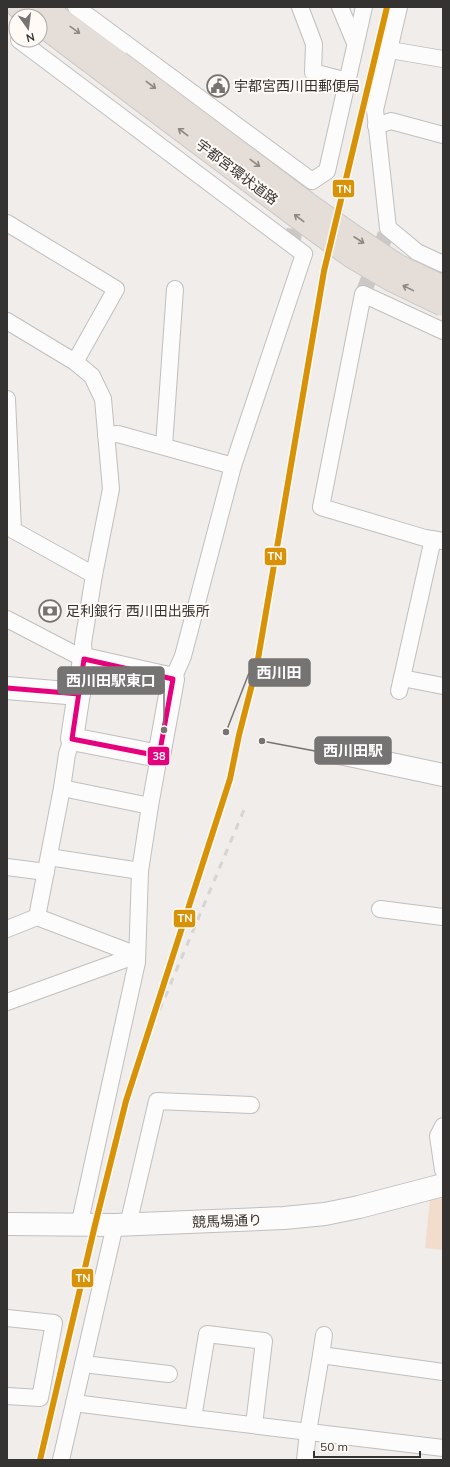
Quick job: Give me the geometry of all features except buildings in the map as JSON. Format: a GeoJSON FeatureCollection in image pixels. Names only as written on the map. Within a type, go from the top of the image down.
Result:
{"type":"FeatureCollection","features":[{"type":"Feature","properties":{"kind":"highway","name":"宇都宮環状道路"},"geometry":{"type":"LineString","coordinates":[[44,7],[114,69],[303,221],[352,257],[391,280],[443,305]]}},
{"type":"Feature","properties":{"kind":"highway","name":"宇都宮環状道路"},"geometry":{"type":"LineString","coordinates":[[48,29],[114,69],[397,265],[443,287]]}},
{"type":"Feature","properties":{"kind":"street"},"geometry":{"type":"LineString","coordinates":[[76,7],[312,181],[327,171],[364,7]]}},
{"type":"Feature","properties":{"kind":"street"},"geometry":{"type":"LineString","coordinates":[[300,7],[314,44],[313,72],[347,81]]}},
{"type":"Feature","properties":{"kind":"street"},"geometry":{"type":"LineString","coordinates":[[340,7],[355,43]]}},
{"type":"Feature","properties":{"kind":"street"},"geometry":{"type":"LineString","coordinates":[[399,7],[375,110],[388,228],[417,252],[443,264]]}},
{"type":"Feature","properties":{"kind":"street"},"geometry":{"type":"LineString","coordinates":[[29,48],[304,254],[233,466],[183,656],[173,679],[150,806],[140,872],[137,962],[79,1226]]}},
{"type":"Feature","properties":{"kind":"street"},"geometry":{"type":"LineString","coordinates":[[390,50],[443,59]]}},
{"type":"Feature","properties":{"kind":"street"},"geometry":{"type":"LineString","coordinates":[[376,126],[391,121],[443,135]]}},
{"type":"Feature","properties":{"kind":"street"},"geometry":{"type":"LineString","coordinates":[[7,223],[116,289],[75,362]]}},
{"type":"Feature","properties":{"kind":"street"},"geometry":{"type":"LineString","coordinates":[[164,446],[175,289]]}},
{"type":"Feature","properties":{"kind":"street"},"geometry":{"type":"LineString","coordinates":[[443,331],[363,294],[321,507],[438,540],[401,684],[443,686]]}},
{"type":"Feature","properties":{"kind":"street"},"geometry":{"type":"LineString","coordinates":[[7,322],[75,362],[92,376],[103,399],[111,489],[94,575],[83,643],[84,659],[72,739],[67,754],[62,788],[37,917]]}},
{"type":"Feature","properties":{"kind":"street"},"geometry":{"type":"LineString","coordinates":[[7,399],[10,529],[94,575]]}},
{"type":"Feature","properties":{"kind":"street"},"geometry":{"type":"LineString","coordinates":[[106,435],[118,434],[233,466]]}},
{"type":"Feature","properties":{"kind":"street"},"geometry":{"type":"LineString","coordinates":[[7,619],[84,659],[173,679]]}},
{"type":"Feature","properties":{"kind":"street"},"geometry":{"type":"LineString","coordinates":[[7,688],[79,694]]}},
{"type":"Feature","properties":{"kind":"street"},"geometry":{"type":"LineString","coordinates":[[72,739],[159,756]]}},
{"type":"Feature","properties":{"kind":"street"},"geometry":{"type":"LineString","coordinates":[[335,752],[443,775]]}},
{"type":"Feature","properties":{"kind":"street"},"geometry":{"type":"LineString","coordinates":[[62,788],[150,806]]}},
{"type":"Feature","properties":{"kind":"street"},"geometry":{"type":"LineString","coordinates":[[7,867],[47,865],[140,872]]}},
{"type":"Feature","properties":{"kind":"street"},"geometry":{"type":"LineString","coordinates":[[380,909],[443,917]]}},
{"type":"Feature","properties":{"kind":"street"},"geometry":{"type":"LineString","coordinates":[[7,929],[37,917],[137,955]]}},
{"type":"Feature","properties":{"kind":"street"},"geometry":{"type":"LineString","coordinates":[[7,1002],[137,955]]}},
{"type":"Feature","properties":{"kind":"street"},"geometry":{"type":"LineString","coordinates":[[64,1460],[74,1403],[83,1364],[157,1101],[251,1105]]}},
{"type":"Feature","properties":{"kind":"street"},"geometry":{"type":"LineString","coordinates":[[443,1126],[438,1136],[443,1170]]}},
{"type":"Feature","properties":{"kind":"street","name":"競馬場通り"},"geometry":{"type":"LineString","coordinates":[[7,1224],[79,1226],[284,1218],[325,1214],[359,1207],[443,1185]]}},
{"type":"Feature","properties":{"kind":"street"},"geometry":{"type":"LineString","coordinates":[[7,1318],[54,1323],[40,1398],[7,1396]]}},
{"type":"Feature","properties":{"kind":"street"},"geometry":{"type":"LineString","coordinates":[[193,1418],[207,1334],[264,1341],[254,1425]]}},
{"type":"Feature","properties":{"kind":"street"},"geometry":{"type":"LineString","coordinates":[[305,1460],[308,1432],[324,1335]]}},
{"type":"Feature","properties":{"kind":"street"},"geometry":{"type":"LineString","coordinates":[[321,1355],[443,1372]]}},
{"type":"Feature","properties":{"kind":"street"},"geometry":{"type":"LineString","coordinates":[[83,1364],[169,1374]]}},
{"type":"Feature","properties":{"kind":"street"},"geometry":{"type":"LineString","coordinates":[[74,1403],[443,1448]]}},
{"type":"Feature","properties":{"kind":"shaded area"},"geometry":{"type":"Polygon","coordinates":[[[443,1196],[443,1250],[425,1248],[430,1199],[443,1196]]]}},
{"type":"Feature","properties":{"kind":"tunnel"},"geometry":{"type":"LineString","coordinates":[[292,245],[304,175]]}},
{"type":"Feature","properties":{"kind":"tunnel"},"geometry":{"type":"LineString","coordinates":[[363,294],[388,228]]}},
{"type":"Feature","properties":{"kind":"railway"},"geometry":{"type":"LineString","coordinates":[[152,1022],[160,1009],[244,810]]}},
{"type":"Feature","properties":{"kind":"transit line","name":"TN"},"geometry":{"type":"LineString","coordinates":[[40,1460],[95,1225],[126,1101],[230,779],[239,735],[257,665],[324,271],[387,7]]}},
{"type":"Feature","properties":{"kind":"transit line","name":"38"},"geometry":{"type":"LineString","coordinates":[[84,659],[173,679],[159,756],[72,739],[84,659]]}},
{"type":"Feature","properties":{"kind":"transit line","name":"38"},"geometry":{"type":"LineString","coordinates":[[7,688],[79,694]]}},
{"type":"Feature","properties":{"kind":"place","name":"宇都宮西川田郵便局"},"geometry":{"type":"Point","coordinates":[218,86]}},
{"type":"Feature","properties":{"kind":"place","name":"足利銀行 西川田出張所"},"geometry":{"type":"Point","coordinates":[50,611]}},
{"type":"Feature","properties":{"kind":"place","name":"西川田駅東口"},"geometry":{"type":"Point","coordinates":[164,730]}},
{"type":"Feature","properties":{"kind":"place","name":"西川田"},"geometry":{"type":"Point","coordinates":[226,732]}},
{"type":"Feature","properties":{"kind":"place","name":"西川田駅"},"geometry":{"type":"Point","coordinates":[262,741]}}]}
